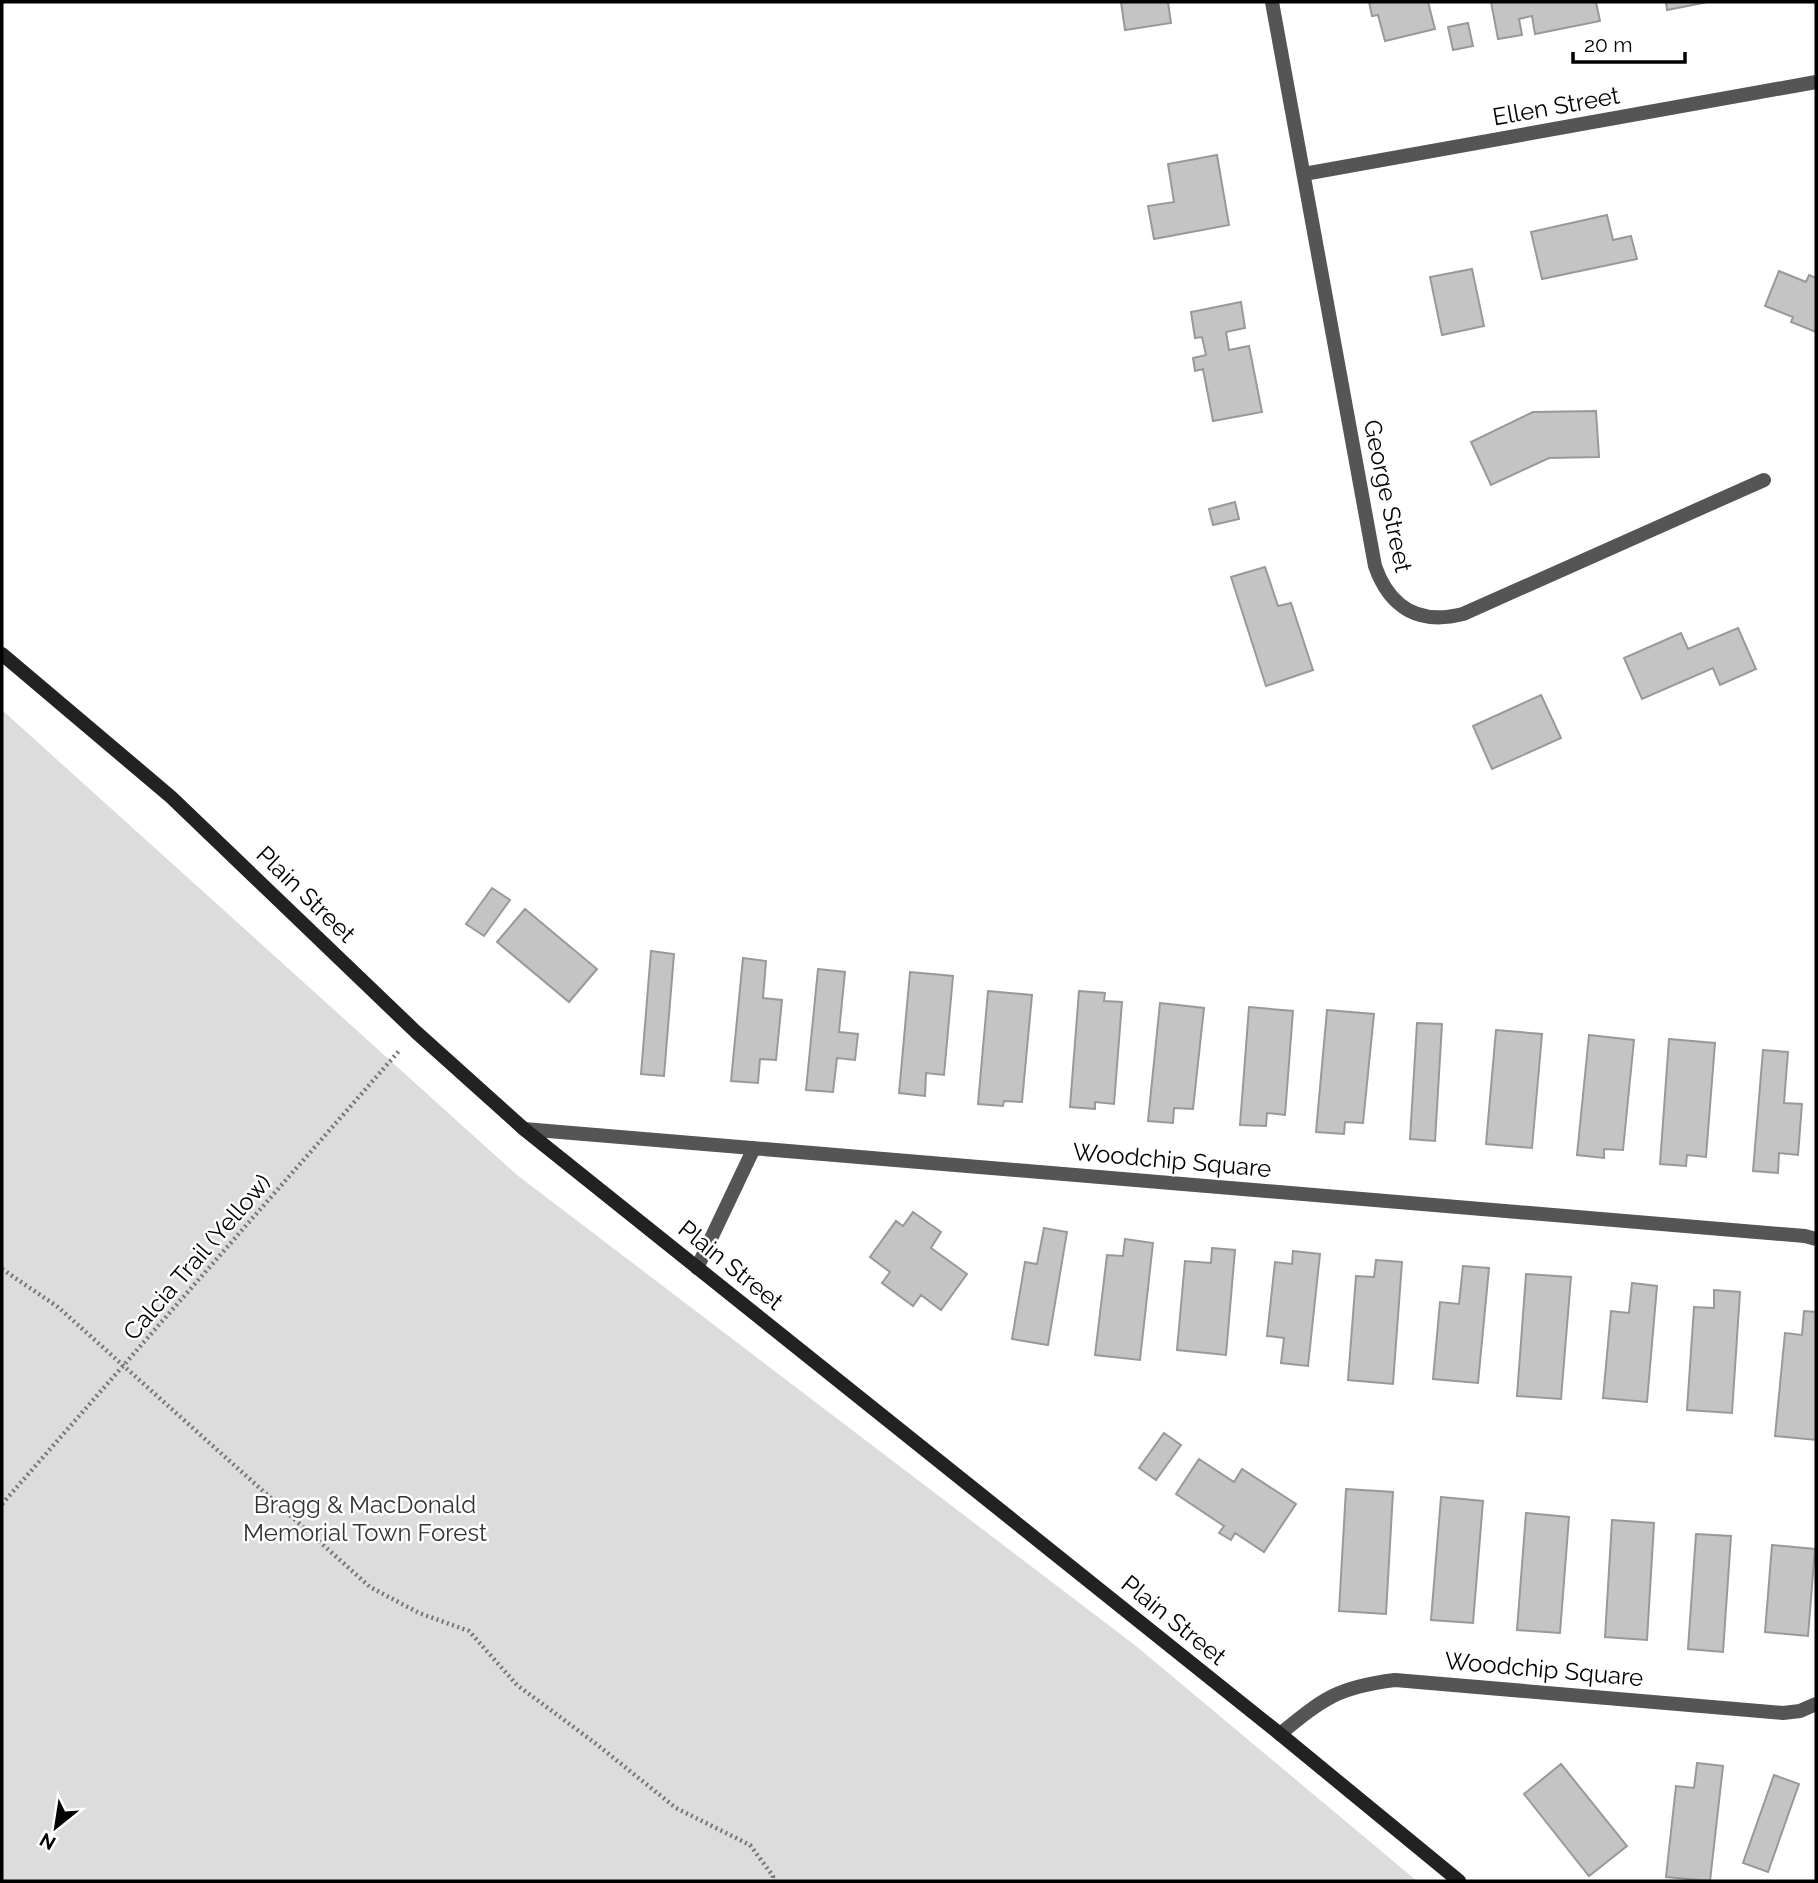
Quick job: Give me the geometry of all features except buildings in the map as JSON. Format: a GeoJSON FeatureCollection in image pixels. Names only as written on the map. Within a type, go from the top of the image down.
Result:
{"type":"FeatureCollection","features":[{"type":"Feature","properties":{"kind":"street","name":"George Street"},"geometry":{"type":"LineString","coordinates":[[1272,2],[1375,566],[1388,594],[1416,615],[1448,618],[1463,614],[1764,480]]}},
{"type":"Feature","properties":{"kind":"street","name":"Ellen Street"},"geometry":{"type":"LineString","coordinates":[[1304,174],[1816,82]]}},
{"type":"Feature","properties":{"kind":"street","name":"Plain Street"},"geometry":{"type":"LineString","coordinates":[[2,654],[171,797],[416,1032],[524,1129],[1280,1734],[1459,1881]]}},
{"type":"Feature","properties":{"kind":"street","name":"Woodchip Square"},"geometry":{"type":"LineString","coordinates":[[524,1129],[1816,1239]]}},
{"type":"Feature","properties":{"kind":"street"},"geometry":{"type":"LineString","coordinates":[[697,1268],[754,1148]]}},
{"type":"Feature","properties":{"kind":"street","name":"Woodchip Square"},"geometry":{"type":"LineString","coordinates":[[1280,1734],[1311,1708],[1337,1692],[1362,1684],[1395,1680],[1783,1713],[1800,1711],[1816,1704]]}},
{"type":"Feature","properties":{"kind":"path","name":"Calcia Trail (Yellow)"},"geometry":{"type":"LineString","coordinates":[[2,1504],[416,1032]]}},
{"type":"Feature","properties":{"kind":"path"},"geometry":{"type":"LineString","coordinates":[[2,1269],[58,1307],[370,1587],[419,1613],[469,1631],[517,1685],[676,1808],[750,1845],[773,1877],[772,1881]]}},
{"type":"Feature","properties":{"kind":"green space","name":"Bragg & MacDonald Memorial Town Forest"},"geometry":{"type":"Polygon","coordinates":[[[2,710],[517,1175],[1136,1646],[1417,1881],[2,1881],[2,710]]]}}]}
